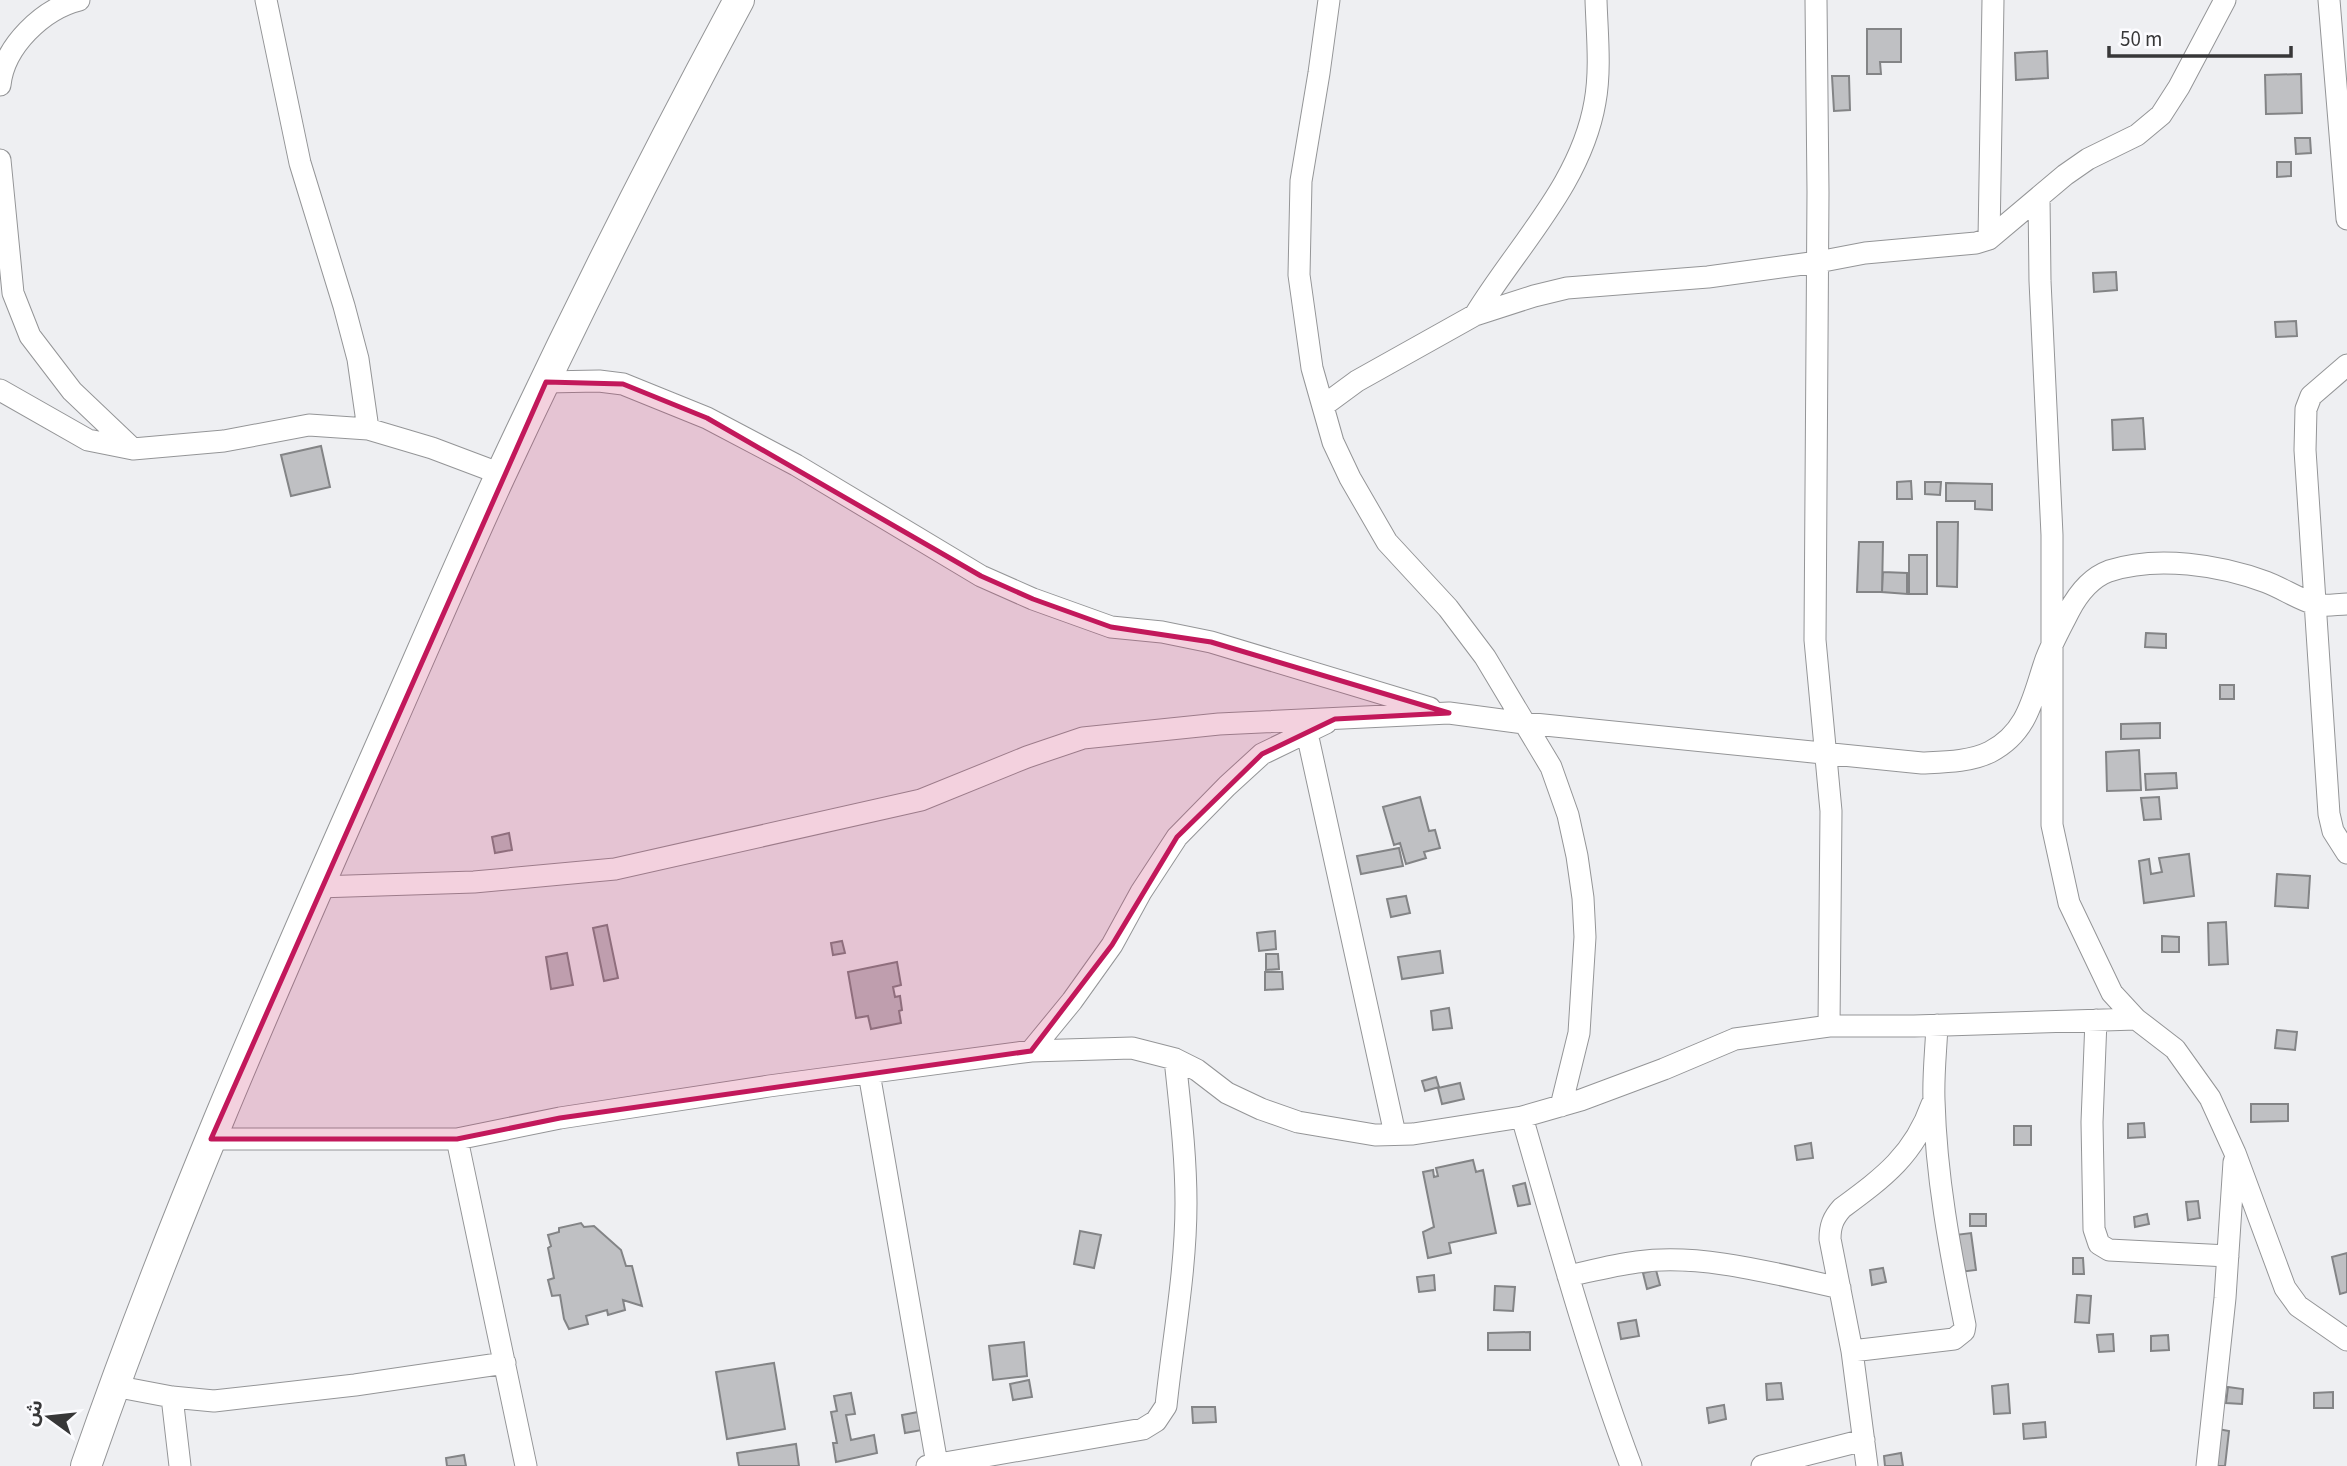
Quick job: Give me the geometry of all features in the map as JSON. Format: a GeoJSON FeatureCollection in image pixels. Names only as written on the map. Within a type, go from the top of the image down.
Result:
{"type":"FeatureCollection","features":[{"type":"Feature","properties":{"kind":"street"},"geometry":{"type":"LineString","coordinates":[[0,85],[1,71],[16,44],[32,27],[60,5],[79,0]]}},
{"type":"Feature","properties":{"kind":"street"},"geometry":{"type":"LineString","coordinates":[[266,0],[300,163],[358,359],[368,429]]}},
{"type":"Feature","properties":{"kind":"street"},"geometry":{"type":"LineString","coordinates":[[86,1466],[161,1259],[211,1139],[318,887],[501,474],[656,155],[739,0]]}},
{"type":"Feature","properties":{"kind":"street"},"geometry":{"type":"LineString","coordinates":[[1329,0],[1320,73],[1301,181],[1298,275],[1311,368],[1333,442],[1350,478],[1387,542],[1448,608],[1485,657],[1550,767],[1568,815],[1583,898],[1585,937],[1579,1033],[1561,1106]]}},
{"type":"Feature","properties":{"kind":"street"},"geometry":{"type":"LineString","coordinates":[[1475,315],[1563,186],[1583,142],[1597,88],[1597,0]]}},
{"type":"Feature","properties":{"kind":"street"},"geometry":{"type":"LineString","coordinates":[[1815,0],[1818,262],[1815,640],[1831,811],[1829,1026]]}},
{"type":"Feature","properties":{"kind":"street"},"geometry":{"type":"LineString","coordinates":[[1989,239],[1993,0]]}},
{"type":"Feature","properties":{"kind":"street"},"geometry":{"type":"LineString","coordinates":[[1322,407],[1367,375],[1475,315],[1534,296],[1567,288],[1708,277],[1865,253],[1976,243],[1989,239],[2088,159],[2137,135],[2161,116],[2225,0]]}},
{"type":"Feature","properties":{"kind":"street"},"geometry":{"type":"LineString","coordinates":[[2329,0],[2347,219]]}},
{"type":"Feature","properties":{"kind":"street"},"geometry":{"type":"LineString","coordinates":[[0,160],[13,293],[30,336],[72,391],[133,449]]}},
{"type":"Feature","properties":{"kind":"street"},"geometry":{"type":"LineString","coordinates":[[2039,197],[2040,282],[2052,535],[2052,825],[2069,903],[2112,993],[2136,1019],[2175,1049],[2210,1098],[2235,1153],[2285,1288],[2298,1306],[2347,1340]]}},
{"type":"Feature","properties":{"kind":"street"},"geometry":{"type":"LineString","coordinates":[[2347,365],[2340,374],[2311,396],[2306,409],[2305,450],[2329,814],[2333,831],[2347,853]]}},
{"type":"Feature","properties":{"kind":"street"},"geometry":{"type":"LineString","coordinates":[[546,382],[599,381],[623,384],[707,418],[796,465],[981,576],[1111,628],[1162,632],[1211,642],[1449,713],[1524,723],[1922,763],[1959,760],[1990,752],[2018,730],[2030,708],[2053,643],[2073,605],[2086,584],[2107,572],[2137,564],[2165,562],[2232,572],[2264,582],[2316,605],[2347,604]]}},
{"type":"Feature","properties":{"kind":"street"},"geometry":{"type":"LineString","coordinates":[[0,390],[88,440],[133,449],[224,441],[309,425],[368,429],[432,448],[501,474]]}},
{"type":"Feature","properties":{"kind":"street"},"geometry":{"type":"LineString","coordinates":[[318,887],[474,882],[615,869],[921,800],[1027,757],[1083,738],[1219,724],[1449,713]]}},
{"type":"Feature","properties":{"kind":"street"},"geometry":{"type":"LineString","coordinates":[[1031,1051],[1072,1001],[1112,944],[1141,892],[1177,837],[1262,754],[1335,719]]}},
{"type":"Feature","properties":{"kind":"street"},"geometry":{"type":"LineString","coordinates":[[1307,733],[1395,1134]]}},
{"type":"Feature","properties":{"kind":"street"},"geometry":{"type":"LineString","coordinates":[[211,1139],[457,1139],[560,1118],[1031,1051],[1132,1048],[1175,1059],[1197,1070],[1227,1093],[1298,1122],[1375,1135],[1413,1134],[1522,1117],[1561,1106],[1664,1069],[1735,1039],[1829,1026],[2136,1019]]}},
{"type":"Feature","properties":{"kind":"street"},"geometry":{"type":"LineString","coordinates":[[2096,1020],[2092,1136],[2094,1229],[2099,1244],[2109,1250],[2228,1256]]}},
{"type":"Feature","properties":{"kind":"street"},"geometry":{"type":"LineString","coordinates":[[1852,1351],[1954,1339],[1964,1331],[1948,1240],[1934,1099],[1937,1025]]}},
{"type":"Feature","properties":{"kind":"street"},"geometry":{"type":"LineString","coordinates":[[869,1073],[932,1465],[1143,1429],[1156,1420],[1166,1406],[1180,1290],[1186,1205],[1185,1154],[1175,1059]]}},
{"type":"Feature","properties":{"kind":"street"},"geometry":{"type":"LineString","coordinates":[[1867,1466],[1852,1351],[1830,1240],[1830,1227],[1835,1216],[1898,1164],[1914,1141],[1934,1099]]}},
{"type":"Feature","properties":{"kind":"street"},"geometry":{"type":"LineString","coordinates":[[1522,1117],[1568,1276],[1631,1466]]}},
{"type":"Feature","properties":{"kind":"street"},"geometry":{"type":"LineString","coordinates":[[457,1139],[526,1466]]}},
{"type":"Feature","properties":{"kind":"street"},"geometry":{"type":"LineString","coordinates":[[2207,1466],[2228,1256],[2235,1153]]}},
{"type":"Feature","properties":{"kind":"street"},"geometry":{"type":"LineString","coordinates":[[1568,1276],[1637,1262],[1665,1260],[1762,1271],[1840,1288]]}},
{"type":"Feature","properties":{"kind":"street"},"geometry":{"type":"LineString","coordinates":[[114,1386],[172,1397],[214,1401],[355,1385],[505,1363]]}},
{"type":"Feature","properties":{"kind":"street"},"geometry":{"type":"LineString","coordinates":[[172,1397],[180,1466]]}},
{"type":"Feature","properties":{"kind":"street"},"geometry":{"type":"LineString","coordinates":[[1762,1466],[1864,1440]]}},
{"type":"Feature","properties":{"kind":"highlighted area"},"geometry":{"type":"Polygon","coordinates":[[[546,382],[623,384],[707,418],[981,576],[1033,599],[1111,627],[1211,642],[1449,713],[1335,719],[1262,754],[1177,837],[1112,945],[1031,1051],[560,1118],[457,1139],[211,1139],[546,382]]]}},
{"type":"Feature","properties":{"kind":"building"},"geometry":{"type":"Polygon","coordinates":[[[1867,29],[1901,29],[1901,62],[1880,62],[1881,74],[1867,74],[1867,29]]]}},
{"type":"Feature","properties":{"kind":"building"},"geometry":{"type":"Polygon","coordinates":[[[2047,51],[2048,78],[2016,80],[2015,53],[2047,51]]]}},
{"type":"Feature","properties":{"kind":"building"},"geometry":{"type":"Polygon","coordinates":[[[2301,74],[2302,113],[2266,114],[2265,75],[2301,74]]]}},
{"type":"Feature","properties":{"kind":"building"},"geometry":{"type":"Polygon","coordinates":[[[1832,76],[1849,76],[1850,110],[1834,111],[1832,76]]]}},
{"type":"Feature","properties":{"kind":"building"},"geometry":{"type":"Polygon","coordinates":[[[2295,138],[2310,138],[2311,153],[2296,154],[2295,138]]]}},
{"type":"Feature","properties":{"kind":"building"},"geometry":{"type":"Polygon","coordinates":[[[2277,162],[2291,162],[2291,176],[2277,177],[2277,162]]]}},
{"type":"Feature","properties":{"kind":"building"},"geometry":{"type":"Polygon","coordinates":[[[2116,272],[2117,290],[2094,292],[2093,273],[2116,272]]]}},
{"type":"Feature","properties":{"kind":"building"},"geometry":{"type":"Polygon","coordinates":[[[2296,321],[2297,336],[2276,337],[2275,322],[2296,321]]]}},
{"type":"Feature","properties":{"kind":"building"},"geometry":{"type":"Polygon","coordinates":[[[2143,418],[2145,449],[2113,450],[2112,420],[2143,418]]]}},
{"type":"Feature","properties":{"kind":"building"},"geometry":{"type":"Polygon","coordinates":[[[321,446],[330,487],[291,496],[281,455],[321,446]]]}},
{"type":"Feature","properties":{"kind":"building"},"geometry":{"type":"Polygon","coordinates":[[[1911,481],[1912,499],[1897,499],[1897,482],[1911,481]]]}},
{"type":"Feature","properties":{"kind":"building"},"geometry":{"type":"Polygon","coordinates":[[[1925,482],[1941,482],[1940,495],[1925,494],[1925,482]]]}},
{"type":"Feature","properties":{"kind":"building"},"geometry":{"type":"Polygon","coordinates":[[[1946,483],[1992,484],[1992,510],[1975,509],[1975,501],[1946,501],[1946,483]]]}},
{"type":"Feature","properties":{"kind":"building"},"geometry":{"type":"Polygon","coordinates":[[[1937,522],[1958,522],[1957,587],[1937,586],[1937,522]]]}},
{"type":"Feature","properties":{"kind":"building"},"geometry":{"type":"Polygon","coordinates":[[[1859,542],[1883,542],[1882,592],[1857,592],[1859,542]]]}},
{"type":"Feature","properties":{"kind":"building"},"geometry":{"type":"Polygon","coordinates":[[[1909,555],[1927,555],[1927,594],[1909,594],[1909,555]]]}},
{"type":"Feature","properties":{"kind":"building"},"geometry":{"type":"Polygon","coordinates":[[[1883,572],[1907,573],[1907,594],[1882,592],[1883,572]]]}},
{"type":"Feature","properties":{"kind":"building"},"geometry":{"type":"Polygon","coordinates":[[[2146,633],[2166,634],[2166,648],[2145,647],[2146,633]]]}},
{"type":"Feature","properties":{"kind":"building"},"geometry":{"type":"Polygon","coordinates":[[[2220,685],[2234,685],[2234,699],[2220,699],[2220,685]]]}},
{"type":"Feature","properties":{"kind":"building"},"geometry":{"type":"Polygon","coordinates":[[[2160,723],[2160,738],[2121,739],[2121,724],[2160,723]]]}},
{"type":"Feature","properties":{"kind":"building"},"geometry":{"type":"Polygon","coordinates":[[[2139,750],[2141,790],[2107,791],[2106,752],[2139,750]]]}},
{"type":"Feature","properties":{"kind":"building"},"geometry":{"type":"Polygon","coordinates":[[[2176,773],[2177,788],[2146,790],[2145,774],[2176,773]]]}},
{"type":"Feature","properties":{"kind":"building"},"geometry":{"type":"Polygon","coordinates":[[[1420,797],[1429,831],[1435,830],[1440,848],[1424,852],[1426,858],[1406,864],[1400,843],[1394,845],[1383,807],[1420,797]]]}},
{"type":"Feature","properties":{"kind":"building"},"geometry":{"type":"Polygon","coordinates":[[[2159,797],[2161,819],[2144,820],[2141,798],[2159,797]]]}},
{"type":"Feature","properties":{"kind":"building"},"geometry":{"type":"Polygon","coordinates":[[[509,833],[512,850],[495,853],[492,837],[509,833]]]}},
{"type":"Feature","properties":{"kind":"building"},"geometry":{"type":"Polygon","coordinates":[[[1399,848],[1403,866],[1361,874],[1357,856],[1399,848]]]}},
{"type":"Feature","properties":{"kind":"building"},"geometry":{"type":"Polygon","coordinates":[[[2189,854],[2194,896],[2144,903],[2139,861],[2149,859],[2151,874],[2162,872],[2159,858],[2189,854]]]}},
{"type":"Feature","properties":{"kind":"building"},"geometry":{"type":"Polygon","coordinates":[[[2277,874],[2310,876],[2308,908],[2275,906],[2277,874]]]}},
{"type":"Feature","properties":{"kind":"building"},"geometry":{"type":"Polygon","coordinates":[[[1406,896],[1410,913],[1391,917],[1387,899],[1406,896]]]}},
{"type":"Feature","properties":{"kind":"building"},"geometry":{"type":"Polygon","coordinates":[[[2226,922],[2228,964],[2209,965],[2208,923],[2226,922]]]}},
{"type":"Feature","properties":{"kind":"building"},"geometry":{"type":"Polygon","coordinates":[[[607,925],[618,978],[604,981],[593,928],[607,925]]]}},
{"type":"Feature","properties":{"kind":"building"},"geometry":{"type":"Polygon","coordinates":[[[1275,931],[1276,949],[1259,951],[1257,933],[1275,931]]]}},
{"type":"Feature","properties":{"kind":"building"},"geometry":{"type":"Polygon","coordinates":[[[2162,936],[2179,937],[2179,952],[2162,952],[2162,936]]]}},
{"type":"Feature","properties":{"kind":"building"},"geometry":{"type":"Polygon","coordinates":[[[842,941],[845,953],[833,955],[831,943],[842,941]]]}},
{"type":"Feature","properties":{"kind":"building"},"geometry":{"type":"Polygon","coordinates":[[[1440,951],[1443,973],[1402,979],[1398,957],[1440,951]]]}},
{"type":"Feature","properties":{"kind":"building"},"geometry":{"type":"Polygon","coordinates":[[[567,953],[573,985],[551,989],[546,957],[567,953]]]}},
{"type":"Feature","properties":{"kind":"building"},"geometry":{"type":"Polygon","coordinates":[[[1266,954],[1278,954],[1279,969],[1266,970],[1266,954]]]}},
{"type":"Feature","properties":{"kind":"building"},"geometry":{"type":"Polygon","coordinates":[[[897,962],[901,985],[893,987],[895,997],[900,996],[901,1023],[871,1029],[868,1016],[856,1018],[848,972],[897,962]]]}},
{"type":"Feature","properties":{"kind":"building"},"geometry":{"type":"Polygon","coordinates":[[[1265,972],[1282,972],[1283,989],[1265,990],[1265,972]]]}},
{"type":"Feature","properties":{"kind":"building"},"geometry":{"type":"Polygon","coordinates":[[[1449,1008],[1452,1028],[1433,1030],[1431,1011],[1449,1008]]]}},
{"type":"Feature","properties":{"kind":"building"},"geometry":{"type":"Polygon","coordinates":[[[2277,1030],[2297,1032],[2295,1050],[2275,1048],[2277,1030]]]}},
{"type":"Feature","properties":{"kind":"building"},"geometry":{"type":"Polygon","coordinates":[[[1436,1077],[1439,1087],[1425,1091],[1422,1081],[1436,1077]]]}},
{"type":"Feature","properties":{"kind":"building"},"geometry":{"type":"Polygon","coordinates":[[[1460,1083],[1464,1099],[1442,1104],[1438,1088],[1460,1083]]]}},
{"type":"Feature","properties":{"kind":"building"},"geometry":{"type":"Polygon","coordinates":[[[2251,1104],[2288,1104],[2288,1121],[2251,1122],[2251,1104]]]}},
{"type":"Feature","properties":{"kind":"building"},"geometry":{"type":"Polygon","coordinates":[[[2144,1123],[2145,1137],[2128,1138],[2128,1124],[2144,1123]]]}},
{"type":"Feature","properties":{"kind":"building"},"geometry":{"type":"Polygon","coordinates":[[[2014,1126],[2031,1126],[2031,1145],[2014,1145],[2014,1126]]]}},
{"type":"Feature","properties":{"kind":"building"},"geometry":{"type":"Polygon","coordinates":[[[1811,1143],[1813,1158],[1797,1160],[1795,1146],[1811,1143]]]}},
{"type":"Feature","properties":{"kind":"building"},"geometry":{"type":"Polygon","coordinates":[[[1473,1160],[1476,1172],[1483,1170],[1496,1233],[1449,1243],[1451,1253],[1428,1258],[1423,1232],[1434,1227],[1423,1172],[1433,1170],[1434,1177],[1438,1176],[1436,1168],[1473,1160]]]}},
{"type":"Feature","properties":{"kind":"building"},"geometry":{"type":"Polygon","coordinates":[[[1525,1183],[1530,1204],[1518,1206],[1513,1186],[1525,1183]]]}},
{"type":"Feature","properties":{"kind":"building"},"geometry":{"type":"Polygon","coordinates":[[[2198,1201],[2200,1218],[2188,1220],[2186,1202],[2198,1201]]]}},
{"type":"Feature","properties":{"kind":"building"},"geometry":{"type":"Polygon","coordinates":[[[1970,1214],[1986,1214],[1986,1226],[1970,1226],[1970,1214]]]}},
{"type":"Feature","properties":{"kind":"building"},"geometry":{"type":"Polygon","coordinates":[[[2147,1214],[2149,1224],[2135,1227],[2134,1217],[2147,1214]]]}},
{"type":"Feature","properties":{"kind":"building"},"geometry":{"type":"Polygon","coordinates":[[[581,1223],[584,1227],[594,1226],[621,1250],[626,1266],[632,1266],[642,1306],[623,1300],[625,1310],[608,1315],[607,1310],[586,1316],[588,1324],[569,1329],[564,1319],[560,1295],[552,1296],[548,1280],[554,1278],[548,1235],[559,1232],[559,1228],[581,1223]]]}},
{"type":"Feature","properties":{"kind":"building"},"geometry":{"type":"Polygon","coordinates":[[[1080,1231],[1101,1235],[1094,1268],[1074,1264],[1080,1231]]]}},
{"type":"Feature","properties":{"kind":"building"},"geometry":{"type":"Polygon","coordinates":[[[1971,1233],[1976,1270],[1960,1272],[1955,1235],[1971,1233]]]}},
{"type":"Feature","properties":{"kind":"building"},"geometry":{"type":"Polygon","coordinates":[[[2347,1253],[2347,1292],[2340,1294],[2332,1257],[2347,1253]]]}},
{"type":"Feature","properties":{"kind":"building"},"geometry":{"type":"Polygon","coordinates":[[[2073,1258],[2083,1258],[2084,1274],[2073,1274],[2073,1258]]]}},
{"type":"Feature","properties":{"kind":"building"},"geometry":{"type":"Polygon","coordinates":[[[1883,1268],[1886,1282],[1872,1285],[1870,1270],[1883,1268]]]}},
{"type":"Feature","properties":{"kind":"building"},"geometry":{"type":"Polygon","coordinates":[[[1656,1270],[1660,1285],[1647,1289],[1643,1273],[1656,1270]]]}},
{"type":"Feature","properties":{"kind":"building"},"geometry":{"type":"Polygon","coordinates":[[[1434,1275],[1435,1290],[1419,1292],[1417,1277],[1434,1275]]]}},
{"type":"Feature","properties":{"kind":"building"},"geometry":{"type":"Polygon","coordinates":[[[1495,1286],[1515,1287],[1513,1311],[1494,1310],[1495,1286]]]}},
{"type":"Feature","properties":{"kind":"building"},"geometry":{"type":"Polygon","coordinates":[[[2077,1295],[2091,1296],[2089,1323],[2075,1322],[2077,1295]]]}},
{"type":"Feature","properties":{"kind":"building"},"geometry":{"type":"Polygon","coordinates":[[[1636,1320],[1639,1336],[1621,1339],[1618,1323],[1636,1320]]]}},
{"type":"Feature","properties":{"kind":"building"},"geometry":{"type":"Polygon","coordinates":[[[1530,1332],[1530,1350],[1488,1350],[1488,1333],[1530,1332]]]}},
{"type":"Feature","properties":{"kind":"building"},"geometry":{"type":"Polygon","coordinates":[[[2113,1334],[2114,1351],[2099,1352],[2097,1335],[2113,1334]]]}},
{"type":"Feature","properties":{"kind":"building"},"geometry":{"type":"Polygon","coordinates":[[[2168,1335],[2169,1350],[2151,1351],[2151,1336],[2168,1335]]]}},
{"type":"Feature","properties":{"kind":"building"},"geometry":{"type":"Polygon","coordinates":[[[1024,1342],[1027,1376],[993,1380],[989,1346],[1024,1342]]]}},
{"type":"Feature","properties":{"kind":"building"},"geometry":{"type":"Polygon","coordinates":[[[774,1363],[785,1429],[727,1439],[716,1372],[774,1363]]]}},
{"type":"Feature","properties":{"kind":"building"},"geometry":{"type":"Polygon","coordinates":[[[1029,1380],[1032,1397],[1013,1400],[1010,1384],[1029,1380]]]}},
{"type":"Feature","properties":{"kind":"building"},"geometry":{"type":"Polygon","coordinates":[[[1781,1383],[1783,1399],[1767,1400],[1766,1384],[1781,1383]]]}},
{"type":"Feature","properties":{"kind":"building"},"geometry":{"type":"Polygon","coordinates":[[[2008,1384],[2010,1413],[1994,1414],[1992,1386],[2008,1384]]]}},
{"type":"Feature","properties":{"kind":"building"},"geometry":{"type":"Polygon","coordinates":[[[2228,1387],[2243,1389],[2242,1404],[2226,1403],[2228,1387]]]}},
{"type":"Feature","properties":{"kind":"building"},"geometry":{"type":"Polygon","coordinates":[[[2333,1392],[2333,1408],[2314,1408],[2314,1393],[2333,1392]]]}},
{"type":"Feature","properties":{"kind":"building"},"geometry":{"type":"Polygon","coordinates":[[[851,1393],[855,1414],[846,1415],[851,1440],[874,1435],[877,1453],[836,1462],[833,1443],[837,1443],[831,1412],[837,1411],[834,1396],[851,1393]]]}},
{"type":"Feature","properties":{"kind":"building"},"geometry":{"type":"Polygon","coordinates":[[[1724,1405],[1726,1419],[1709,1423],[1707,1408],[1724,1405]]]}},
{"type":"Feature","properties":{"kind":"building"},"geometry":{"type":"Polygon","coordinates":[[[1192,1407],[1215,1407],[1216,1422],[1193,1423],[1192,1407]]]}},
{"type":"Feature","properties":{"kind":"building"},"geometry":{"type":"Polygon","coordinates":[[[918,1412],[922,1430],[905,1433],[902,1415],[918,1412]]]}},
{"type":"Feature","properties":{"kind":"building"},"geometry":{"type":"Polygon","coordinates":[[[2045,1422],[2046,1437],[2024,1439],[2023,1424],[2045,1422]]]}},
{"type":"Feature","properties":{"kind":"building"},"geometry":{"type":"Polygon","coordinates":[[[2218,1429],[2229,1431],[2225,1466],[2213,1466],[2218,1429]]]}},
{"type":"Feature","properties":{"kind":"building"},"geometry":{"type":"Polygon","coordinates":[[[796,1444],[799,1466],[739,1466],[737,1453],[796,1444]]]}},
{"type":"Feature","properties":{"kind":"building"},"geometry":{"type":"Polygon","coordinates":[[[1901,1453],[1903,1466],[1885,1466],[1884,1456],[1901,1453]]]}},
{"type":"Feature","properties":{"kind":"building"},"geometry":{"type":"Polygon","coordinates":[[[464,1455],[466,1466],[447,1466],[446,1458],[464,1455]]]}}]}
